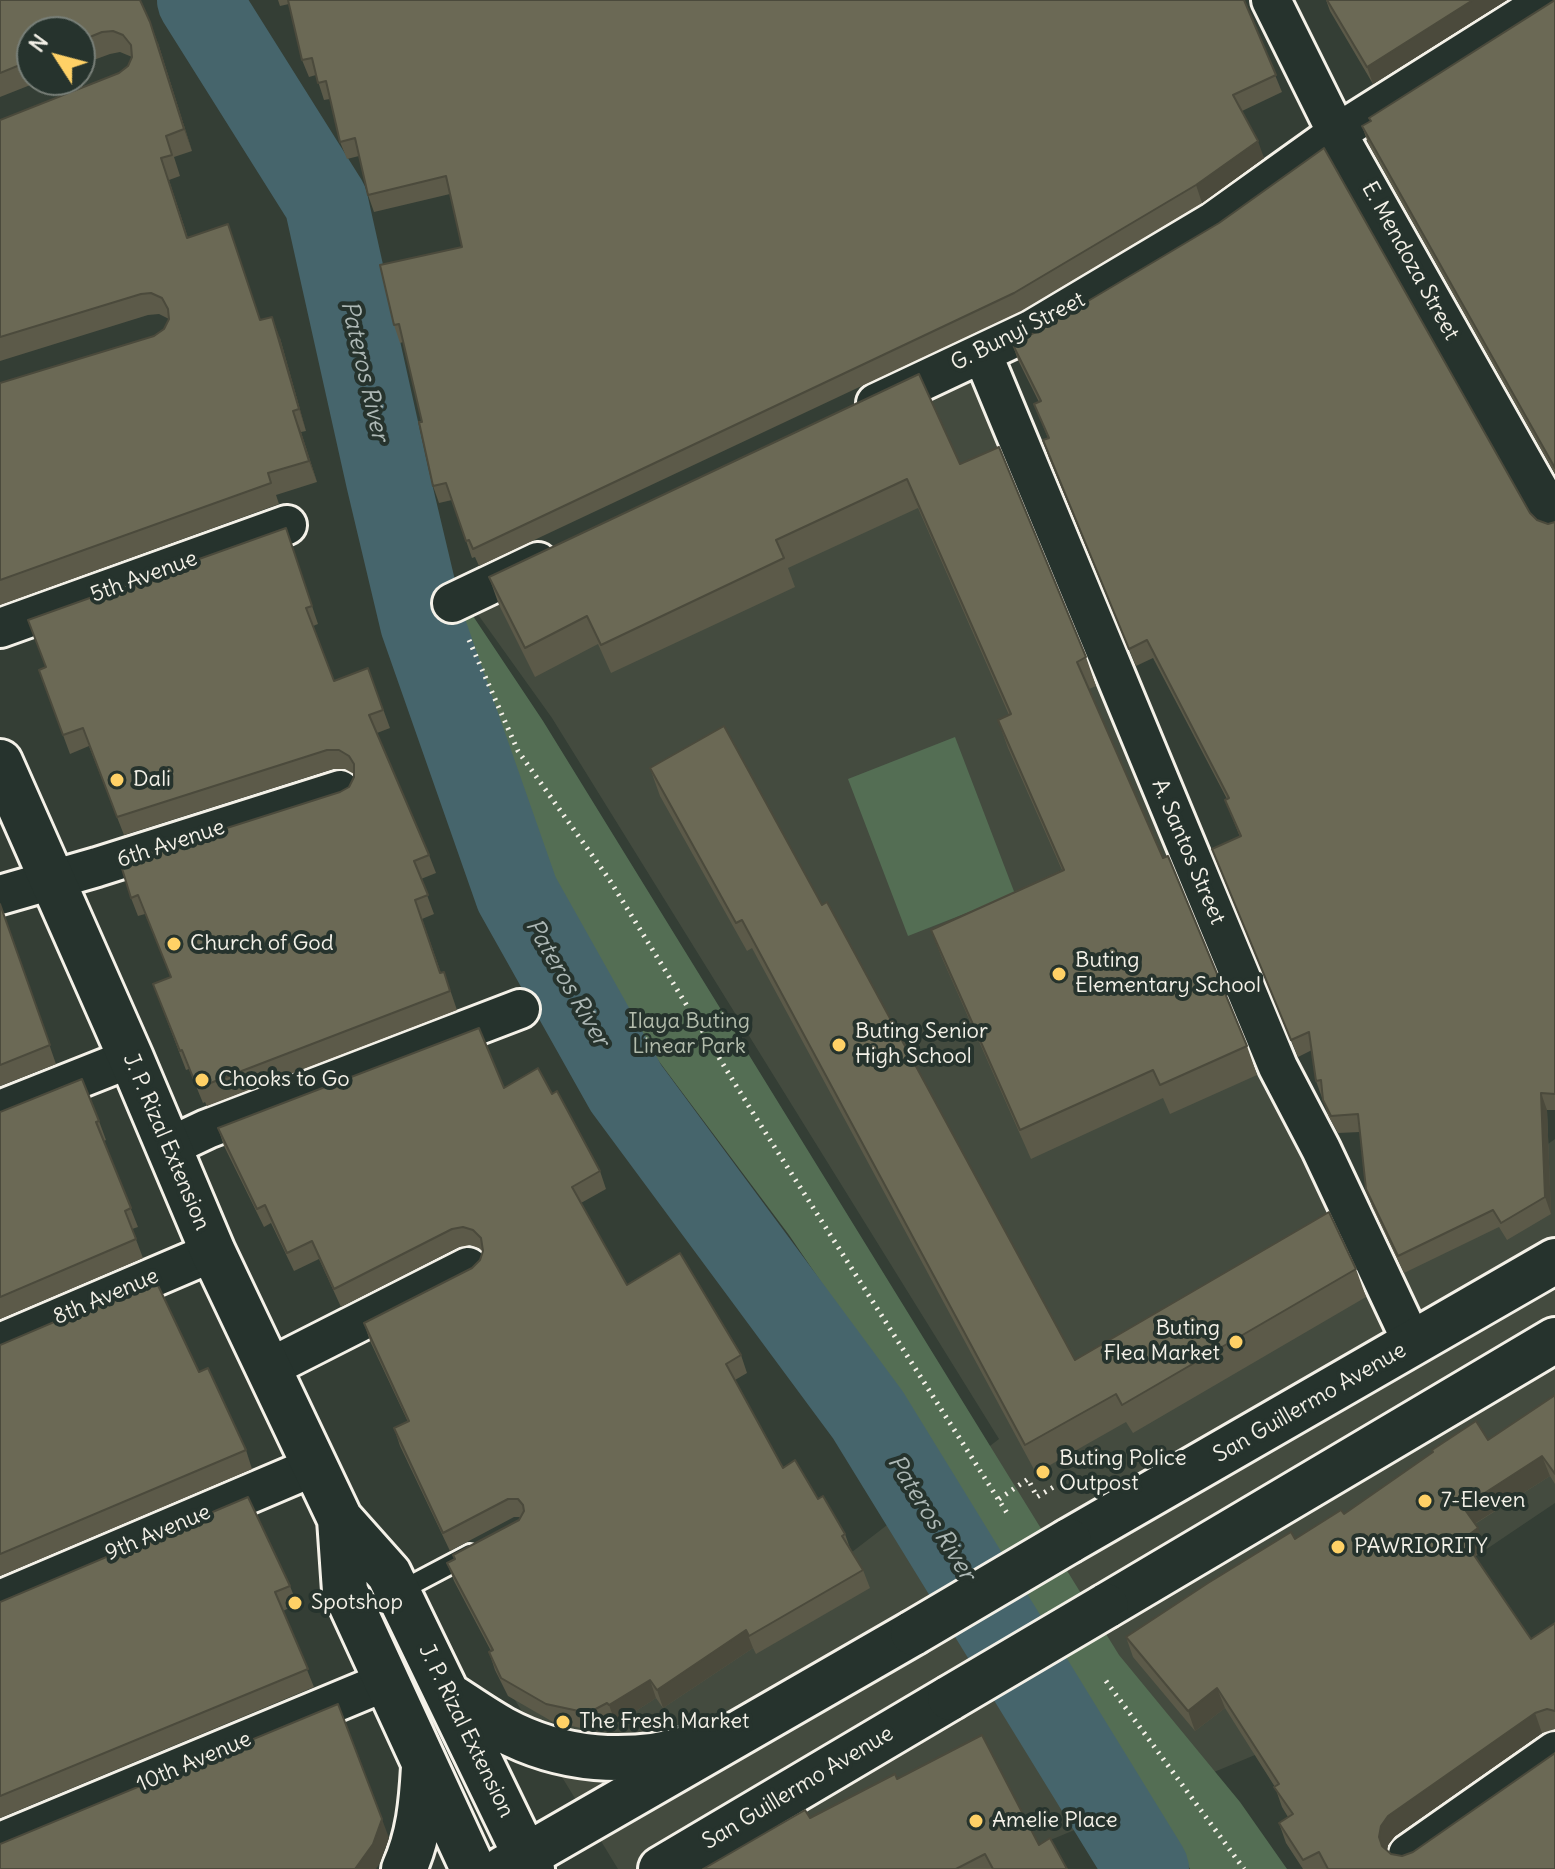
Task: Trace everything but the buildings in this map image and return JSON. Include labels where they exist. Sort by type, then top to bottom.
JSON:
[{"type":"main road","name":"J. P. Rizal Extension","points":[[0,762],[213,1252],[340,1519],[389,1574],[450,1696],[520,1865]]},
{"type":"main road","name":"San Guillermo Avenue","points":[[520,1865],[1069,1541],[1555,1261]]},
{"type":"main road","name":"San Guillermo Avenue","points":[[679,1862],[1555,1340]]},
{"type":"main road","name":"J. P. Rizal Extension","points":[[340,1519],[345,1591],[473,1869]]},
{"type":"main road","points":[[450,1696],[502,1730],[557,1751],[596,1758],[635,1758],[676,1752],[738,1735]]},
{"type":"main road","points":[[404,1869],[421,1816],[424,1765]]},
{"type":"street","name":"E. Mendoza Street","points":[[1271,0],[1337,133],[1555,519]]},
{"type":"street","name":"G. Bunyi Street","points":[[839,420],[1031,330],[1214,221],[1337,133],[1548,0]]},
{"type":"street","name":"A. Santos Street","points":[[982,353],[1278,1067],[1321,1149],[1413,1344]]},
{"type":"street","name":"5th Avenue","points":[[0,628],[287,525]]},
{"type":"street","points":[[452,603],[567,549]]},
{"type":"street","name":"6th Avenue","points":[[0,895],[340,790]]},
{"type":"street","points":[[169,1147],[207,1129],[520,1009]]},
{"type":"street","points":[[0,1110],[131,1058]]},
{"type":"street","name":"8th Avenue","points":[[0,1343],[213,1252]]},
{"type":"street","points":[[269,1368],[468,1267]]},
{"type":"street","name":"9th Avenue","points":[[0,1600],[315,1466]]},
{"type":"street","name":"10th Avenue","points":[[0,1842],[387,1681]]},
{"type":"street","points":[[1408,1854],[1555,1751]]},
{"type":"lane","points":[[398,1592],[491,1542]]},
{"type":"path","points":[[452,603],[518,751],[609,879],[1007,1513]]},
{"type":"path","points":[[999,1499],[1028,1479],[1037,1497],[1060,1483],[1071,1497]]},
{"type":"path","points":[[1106,1681],[1244,1869]]},
{"type":"shaded area","points":[[971,370],[1342,1229],[1477,1149],[1548,1144],[1555,1139],[1555,1503],[1405,1604],[1294,1696],[1255,1755],[1036,1846],[996,1869],[618,1869],[515,1700],[852,1552],[999,1439],[552,718],[469,602]]},
{"type":"green space","name":"Ilaya Buting Linear Park","points":[[467,607],[543,721],[1119,1655],[1240,1802],[1287,1869],[1190,1869],[912,1415],[789,1235],[655,1056],[557,884],[507,765],[449,617]]},
{"type":"green space","points":[[955,737],[1015,894],[908,936],[848,779]]},
{"type":"waterway","name":"Pateros River","points":[[199,0],[326,202],[422,623],[517,894],[626,1088],[868,1415],[1147,1869]]},
{"type":"place","name":"Dali","points":[[117,780]]},
{"type":"place","name":"Church of God","points":[[174,944]]},
{"type":"place","name":"Buting Elementary School","points":[[1059,974]]},
{"type":"place","name":"Buting Senior High School","points":[[839,1045]]},
{"type":"place","name":"Chooks to Go","points":[[202,1080]]},
{"type":"place","name":"Buting Flea Market","points":[[1236,1342]]},
{"type":"place","name":"Buting Police Outpost","points":[[1043,1472]]},
{"type":"place","name":"7-Eleven","points":[[1425,1501]]},
{"type":"place","name":"PAWRIORITY","points":[[1338,1547]]},
{"type":"place","name":"Spotshop","points":[[295,1603]]},
{"type":"place","name":"The Fresh Market","points":[[563,1722]]},
{"type":"place","name":"Amelie Place","points":[[976,1821]]}]
